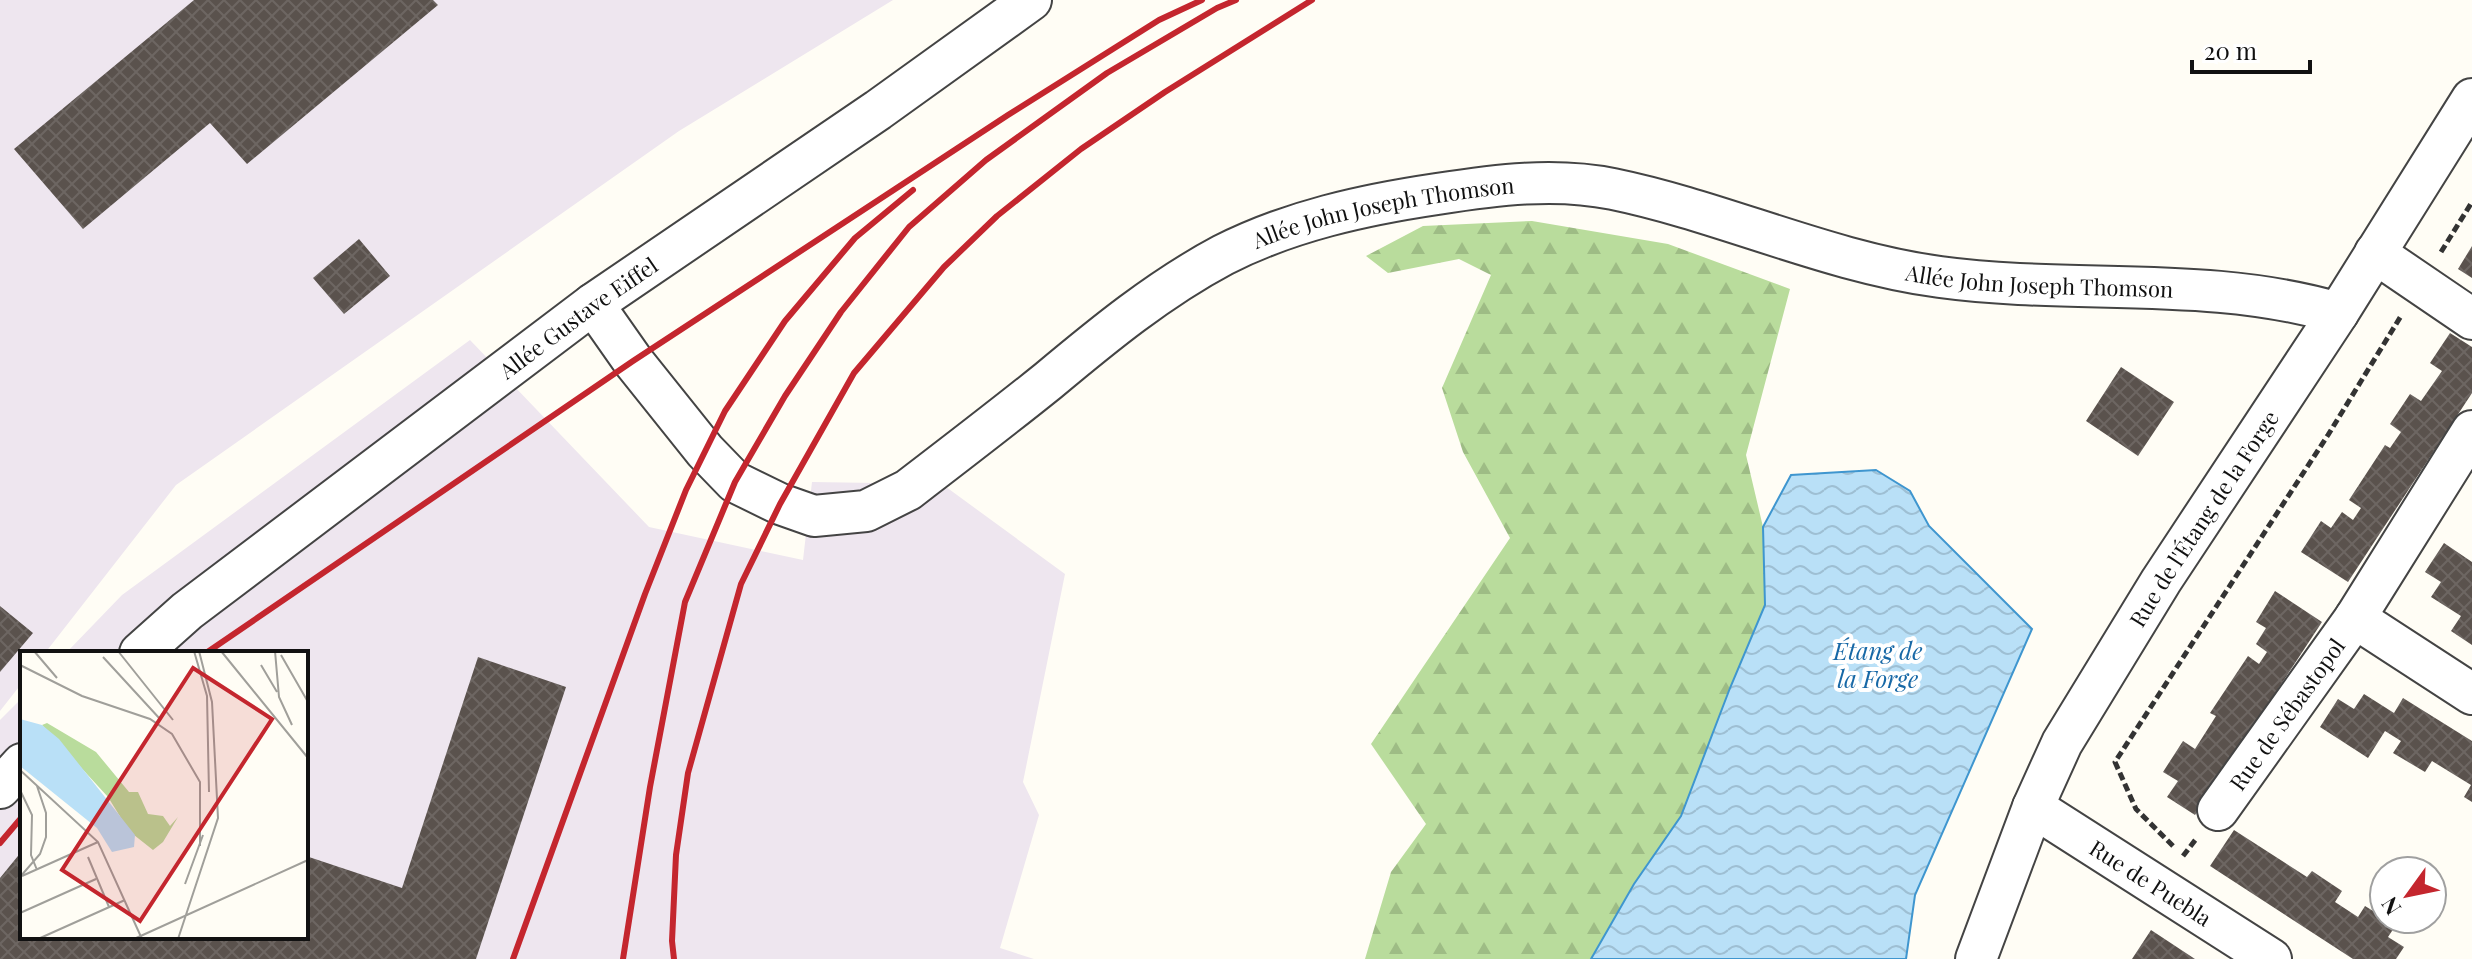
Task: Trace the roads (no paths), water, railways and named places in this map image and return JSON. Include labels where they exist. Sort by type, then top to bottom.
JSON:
[{"type":"street","name":"Allée Gustave Eiffel","points":[[142,651],[187,611],[593,304],[878,110],[1031,0]]},
{"type":"street","name":"Rue de l'Étang de la Forge","points":[[1976,959],[2033,807],[2062,743],[2161,581],[2338,313],[2472,99]]},
{"type":"street","name":"Allée John Joseph Thomson","points":[[593,304],[633,361],[705,451],[735,482],[780,504],[814,516],[866,511],[908,490],[1169,287],[1225,254],[1328,214],[1476,188],[1528,183],[1608,188],[1692,207],[1880,267],[1940,277],[2027,285],[2227,292],[2299,301],[2338,313]]},
{"type":"street","points":[[2375,253],[2472,319]]},
{"type":"street","name":"Rue de Sébastopol","points":[[2218,810],[2355,618],[2472,431]]},
{"type":"street","name":"Rue de Sébastopol","points":[[2355,618],[2472,694]]},
{"type":"street","points":[[0,788],[20,766]]},
{"type":"street","name":"Rue de Puebla","points":[[2033,807],[2271,959]]},
{"type":"water","name":"Étang de la Forge","points":[[1876,470],[1910,491],[1929,526],[2032,629],[1915,895],[1906,959],[1591,959],[1634,884],[1681,816],[1765,605],[1763,527],[1791,475]]},
{"type":"railway","points":[[209,651],[633,361],[1008,115],[1159,20],[1202,0]]},
{"type":"railway","points":[[623,959],[650,787],[685,602],[735,482],[785,396],[841,312],[909,227],[986,160],[1107,73],[1236,0]]},
{"type":"railway","points":[[674,959],[676,855],[688,773],[741,584],[780,504],[854,373],[944,267],[997,216],[1081,149],[1312,0]]},
{"type":"railway","points":[[513,959],[645,594],[686,490],[725,411],[785,321],[855,238],[913,190]]},
{"type":"railway","points":[[0,843],[20,819]]}]
